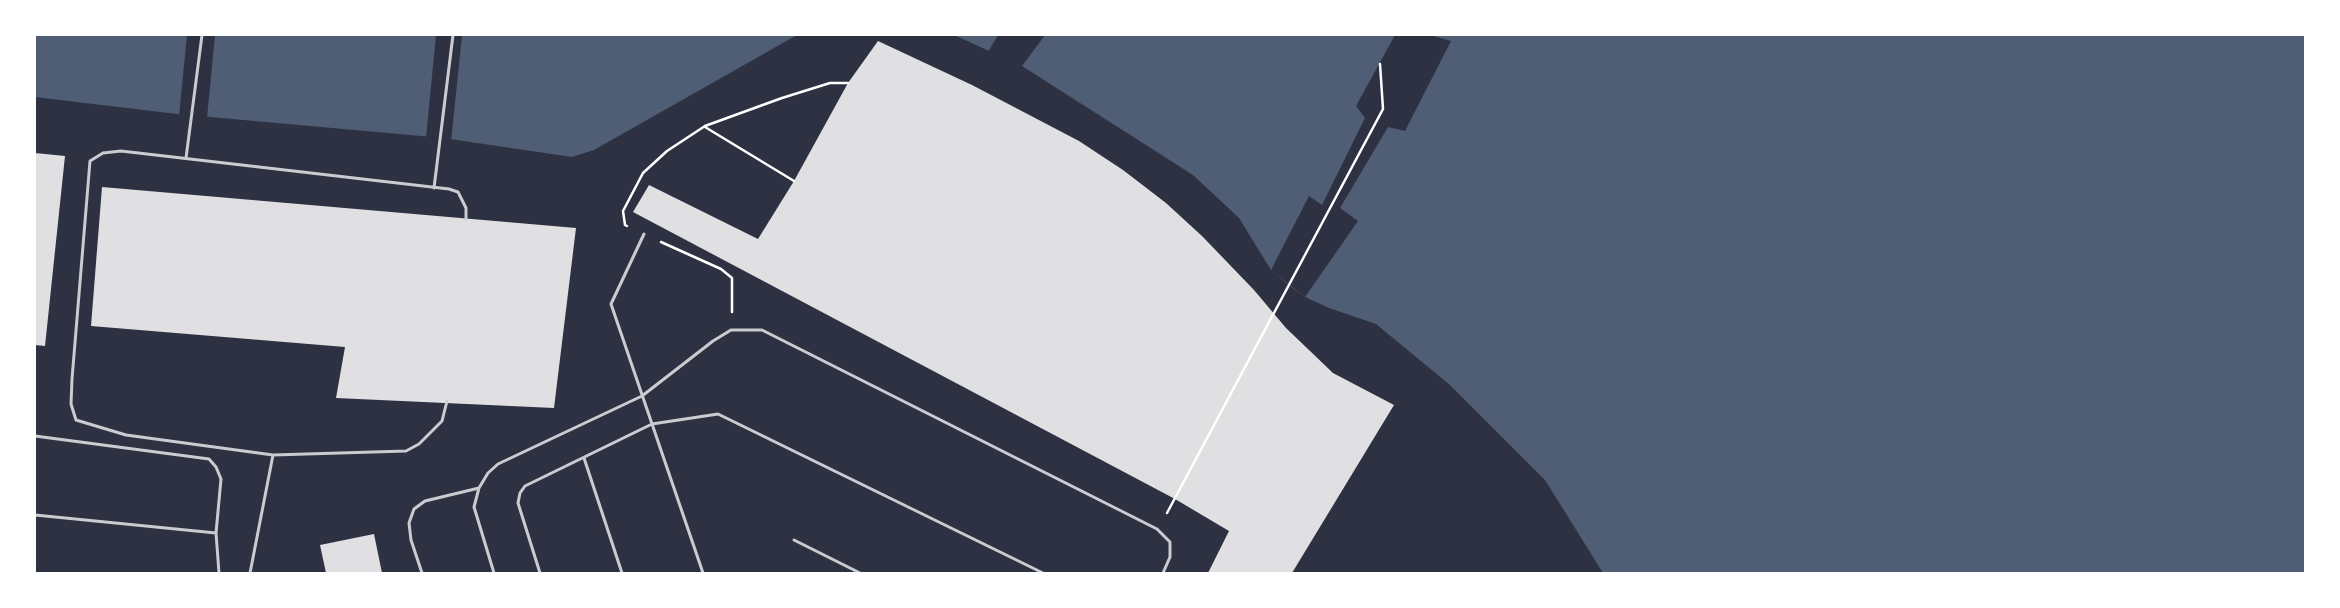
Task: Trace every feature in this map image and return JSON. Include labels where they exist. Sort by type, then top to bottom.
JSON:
[{"type":"lane","points":[[186,158],[202,35]]},
{"type":"lane","points":[[434,188],[453,35]]},
{"type":"lane","points":[[447,402],[442,421],[420,444],[406,450],[273,454],[126,435],[76,420],[71,404],[90,161],[103,153],[121,151],[434,188],[449,188],[458,192],[466,208],[466,219]]},
{"type":"lane","points":[[644,234],[611,304],[703,573]]},
{"type":"lane","points":[[494,573],[474,507],[479,488],[488,474],[498,464],[642,396],[713,341],[731,330],[762,330],[1157,529],[1170,542],[1170,557],[1163,573]]},
{"type":"lane","points":[[540,573],[518,504],[520,493],[525,486],[652,424],[718,414],[1042,573]]},
{"type":"lane","points":[[35,436],[209,459],[216,467],[222,479],[216,533],[219,573]]},
{"type":"lane","points":[[250,573],[273,454]]},
{"type":"lane","points":[[584,458],[622,573]]},
{"type":"lane","points":[[422,573],[411,540],[409,523],[414,509],[424,501],[479,488]]},
{"type":"lane","points":[[35,515],[216,533]]},
{"type":"lane","points":[[794,540],[860,573]]},
{"type":"path","points":[[1157,529],[1238,383],[1383,108],[1380,64]]},
{"type":"path","points":[[731,330],[734,291],[732,278],[722,269],[625,225],[623,211],[631,193],[648,168],[667,151],[705,126],[782,98],[830,83],[848,83]]},
{"type":"path","points":[[705,126],[794,181]]},
{"type":"water","points":[[35,35],[797,35],[594,150],[572,157],[443,138],[177,114],[35,97]]},
{"type":"water","points":[[954,35],[2305,35],[2305,573],[1603,573],[1545,480],[1450,385],[1376,324],[1329,308],[1305,297],[1290,286],[1271,270],[1239,218],[1193,175],[1022,66]]},
{"type":"pier","points":[[187,35],[215,35],[207,118],[179,116]]},
{"type":"pier","points":[[436,35],[462,35],[451,142],[426,138]]},
{"type":"pier","points":[[998,35],[1045,35],[1022,66],[988,52]]},
{"type":"pier","points":[[1395,35],[1430,35],[1451,41],[1405,131],[1388,127],[1340,208],[1358,221],[1305,297],[1271,270],[1309,196],[1322,205],[1365,118],[1356,106]]},
{"type":"building","points":[[878,41],[972,85],[1079,141],[1123,170],[1166,203],[1202,236],[1254,290],[1286,328],[1333,373],[1394,405],[1292,573],[1208,573],[1229,531],[1175,499],[633,212],[649,185],[758,239],[794,181],[848,83]]},
{"type":"building","points":[[35,153],[65,156],[45,346],[35,345]]},
{"type":"building","points":[[102,187],[576,228],[554,408],[336,398],[345,347],[91,326]]},
{"type":"building","points":[[374,534],[382,573],[326,573],[320,545]]}]
